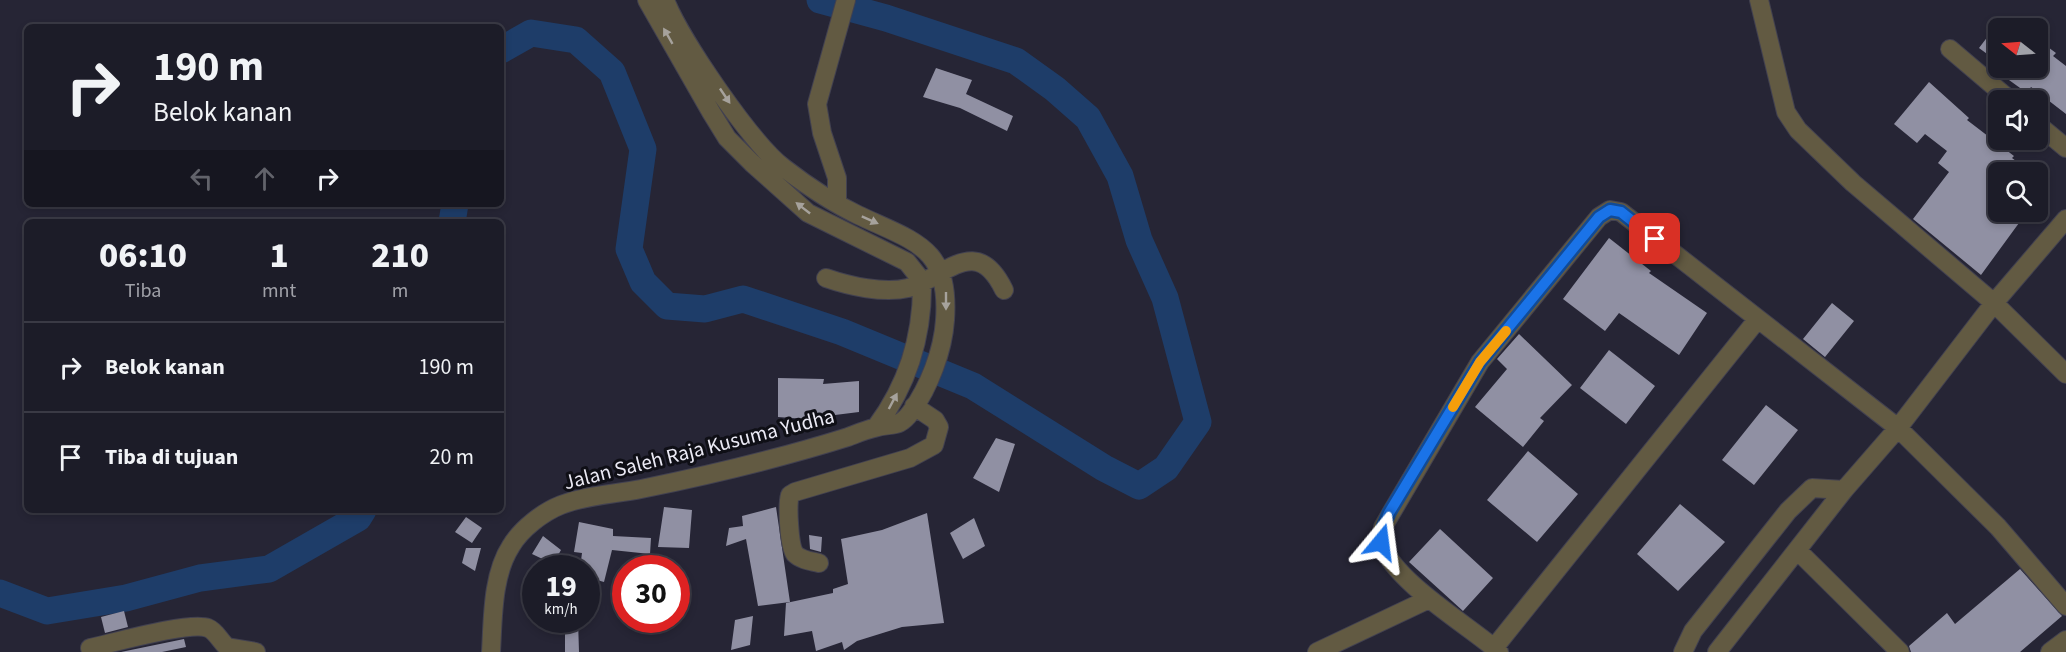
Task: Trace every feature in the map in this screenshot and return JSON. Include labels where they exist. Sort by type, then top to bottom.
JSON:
[{"type":"street","points":[[647,0],[727,138],[752,164],[808,213],[907,262],[922,281],[921,328],[906,373],[889,409],[876,426]]},
{"type":"street","name":"Jalan Saleh Raja Kusuma Yudha","points":[[491,652],[499,576],[510,546],[531,523],[561,505],[642,489],[821,445],[876,426],[895,426],[914,406],[926,388],[944,332],[947,297],[941,271],[923,247],[837,202],[783,168],[760,145],[692,48],[665,0]]},
{"type":"street","points":[[837,202],[837,178],[822,133],[817,104],[846,0]]},
{"type":"street","points":[[1759,0],[1767,27],[1774,70],[1786,112],[1798,130],[1853,183],[1994,303],[2066,374]]},
{"type":"street","points":[[1950,49],[1998,90]]},
{"type":"street","points":[[2048,132],[2066,148]]},
{"type":"street","points":[[1757,320],[1497,650],[1429,599],[1387,556],[1381,542],[1383,527],[1480,362],[1599,217],[1610,210],[1621,212],[1898,428],[1998,527],[2066,606]]},
{"type":"street","points":[[1718,652],[1844,490],[1898,428],[1994,303],[2066,219]]},
{"type":"street","points":[[826,278],[854,288],[906,288],[956,262],[980,263],[996,275],[1004,290]]},
{"type":"street","points":[[819,562],[803,559],[795,554],[791,545],[790,495],[910,458],[934,445],[939,427],[935,420],[914,406]]},
{"type":"street","points":[[1683,652],[1693,631],[1788,511],[1812,488],[1844,490]]},
{"type":"street","points":[[1797,550],[1900,652]]},
{"type":"street","points":[[1317,652],[1429,599]]},
{"type":"street","points":[[90,648],[186,627],[206,627],[214,631],[226,647],[256,652]]},
{"type":"street","points":[[2050,652],[2066,640]]},
{"type":"building","points":[[1988,36],[1988,55],[1979,48]]},
{"type":"building","points":[[2048,47],[2056,53],[2053,56],[2066,66],[2066,114],[2048,100],[2048,90],[2035,90],[2031,87],[2029,90],[2023,90],[2009,80],[2011,78],[2048,78]]},
{"type":"building","points":[[936,68],[972,80],[966,94],[1013,116],[1007,131],[960,108],[923,97]]},
{"type":"building","points":[[1929,82],[1969,118],[1967,120],[1988,136],[1988,150],[2006,150],[2014,156],[2012,158],[2017,162],[1988,162],[1988,222],[2020,222],[1981,275],[1913,219],[1949,172],[1938,163],[1947,151],[1925,134],[1917,143],[1894,124]]},
{"type":"building","points":[[1609,238],[1651,271],[1649,273],[1707,313],[1679,355],[1619,313],[1605,331],[1563,299]]},
{"type":"building","points":[[1832,303],[1854,321],[1825,357],[1803,339]]},
{"type":"building","points":[[1519,334],[1572,385],[1540,418],[1544,421],[1523,447],[1475,407],[1507,369],[1497,359]]},
{"type":"building","points":[[1609,350],[1655,386],[1626,424],[1580,388]]},
{"type":"building","points":[[778,378],[824,379],[823,384],[859,381],[859,412],[819,417],[819,420],[778,417]]},
{"type":"building","points":[[1766,405],[1798,430],[1754,485],[1722,460]]},
{"type":"building","points":[[996,438],[1015,444],[999,492],[973,478]]},
{"type":"building","points":[[1528,451],[1578,494],[1537,542],[1487,500]]},
{"type":"building","points":[[1680,504],[1725,542],[1678,591],[1637,554]]},
{"type":"building","points":[[664,507],[692,510],[689,548],[658,547]]},
{"type":"building","points":[[776,507],[790,602],[758,606],[746,539],[726,546],[729,528],[743,526],[742,516]]},
{"type":"building","points":[[927,513],[944,623],[902,627],[857,641],[844,650],[842,642],[816,651],[812,631],[784,636],[786,603],[833,593],[833,589],[848,584],[841,539],[882,530]]},
{"type":"building","points":[[466,517],[482,528],[472,543],[455,532]]},
{"type":"building","points":[[974,518],[985,546],[963,559],[950,533]]},
{"type":"building","points":[[579,522],[613,529],[613,536],[651,538],[650,554],[612,550],[604,582],[600,581],[600,555],[582,555],[582,553],[574,552]]},
{"type":"building","points":[[1440,529],[1493,578],[1463,611],[1409,562]]},
{"type":"building","points":[[809,535],[822,537],[821,552],[810,549]]},
{"type":"building","points":[[543,536],[561,550],[558,555],[532,554]]},
{"type":"building","points":[[466,548],[481,548],[475,571],[462,563]]},
{"type":"building","points":[[2020,569],[2062,616],[2020,652],[1911,652],[1909,646],[1947,613],[1955,624]]},
{"type":"building","points":[[124,611],[128,627],[105,633],[101,617]]},
{"type":"building","points":[[753,616],[750,645],[731,650],[735,620]]},
{"type":"building","points":[[565,633],[578,633],[579,652],[565,652]]},
{"type":"building","points":[[184,639],[186,647],[162,652],[121,652]]},
{"type":"waterway","points":[[504,48],[531,33],[576,40],[612,72],[643,149],[629,249],[643,282],[667,306],[705,309],[743,299],[842,332],[973,386],[1104,468],[1139,486],[1166,468],[1198,422],[1165,298],[1139,240],[1120,176],[1088,118],[1055,89],[1016,61],[886,18],[820,0]]},
{"type":"waterway","points":[[452,219],[454,207]]},
{"type":"waterway","points":[[0,593],[47,611],[126,598],[200,578],[269,569],[358,518],[361,513]]},
{"type":"slow traffic","points":[[1453,407],[1480,362],[1506,331]]},
{"type":"route","points":[[1381,542],[1383,527],[1389,513],[1480,362],[1599,217],[1610,210],[1621,212],[1655,239]]}]
